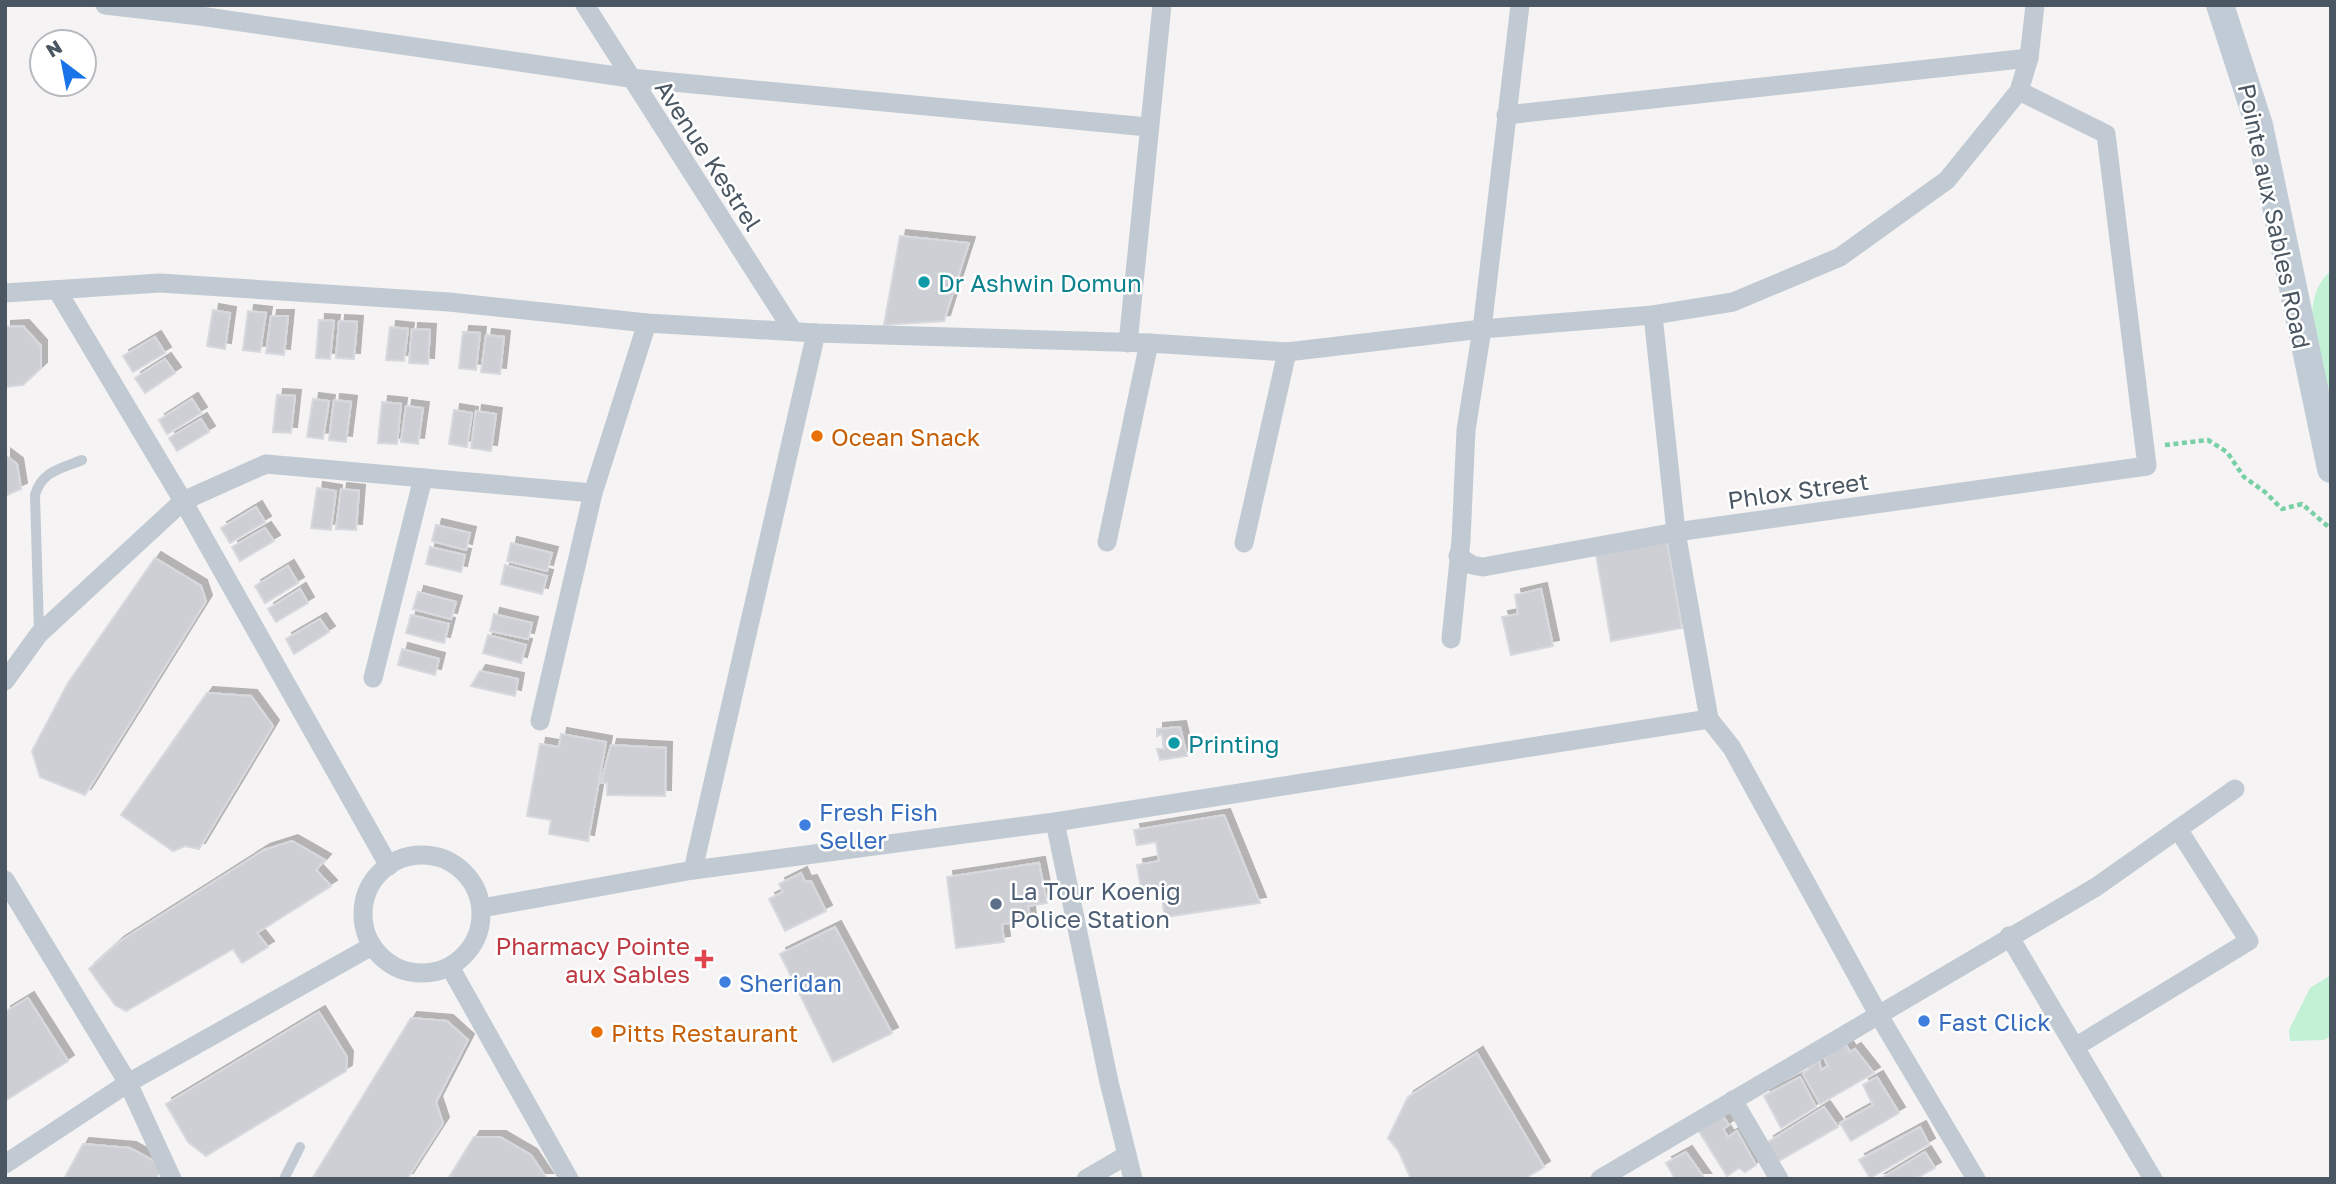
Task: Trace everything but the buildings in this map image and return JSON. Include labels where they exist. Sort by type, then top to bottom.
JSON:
[{"type":"main road","name":"Pointe aux Sables Road","points":[[2220,5],[2259,125],[2331,470]]},
{"type":"street","points":[[104,5],[200,16],[631,78],[1148,127]]},
{"type":"street","name":"Avenue Kestrel","points":[[585,5],[793,331]]},
{"type":"street","points":[[1128,343],[1162,5]]},
{"type":"street","points":[[1451,639],[1466,430],[1482,329],[1520,5]]},
{"type":"street","points":[[5,293],[160,283],[449,302],[647,323],[816,333],[1149,343],[1287,352],[1482,329],[1653,315],[1733,302],[1840,257],[1947,180],[2019,91],[2029,58],[2035,5]]},
{"type":"street","points":[[1506,115],[2029,58]]},
{"type":"street","points":[[2019,91],[2106,134],[2146,457]]},
{"type":"street","points":[[57,290],[183,500],[389,866]]},
{"type":"street","points":[[1653,315],[1676,532],[1709,719],[1732,748],[1878,1014],[1976,1179]]},
{"type":"street","points":[[540,721],[593,493],[647,323]]},
{"type":"street","points":[[693,870],[816,333]]},
{"type":"street","points":[[1107,542],[1149,343]]},
{"type":"street","points":[[1244,543],[1287,352]]},
{"type":"street","name":"Phlox Street","points":[[1458,556],[1472,565],[1483,567],[1676,532],[2146,457]]},
{"type":"street","points":[[5,681],[39,634],[183,500],[266,464],[593,493]]},
{"type":"street","points":[[373,678],[423,478]]},
{"type":"street","points":[[482,908],[693,870],[1055,822],[1709,719]]},
{"type":"street","points":[[1601,1179],[2008,936],[2096,887],[2235,789]]},
{"type":"street","points":[[1055,822],[1133,1179]]},
{"type":"street","points":[[2075,1047],[2249,942],[2178,829]]},
{"type":"street","points":[[418,856],[447,860],[464,872],[476,888],[482,908],[481,926],[475,943],[464,957],[450,967],[433,973],[415,974],[398,969],[383,959],[372,946],[365,929],[363,911],[371,886],[389,866],[418,856]]},
{"type":"street","points":[[5,880],[128,1083],[172,1179]]},
{"type":"street","points":[[2008,936],[2153,1179]]},
{"type":"street","points":[[5,1164],[128,1083],[372,946]]},
{"type":"street","points":[[450,967],[569,1179]]},
{"type":"street","points":[[1733,1100],[1779,1179]]},
{"type":"street","points":[[1086,1179],[1127,1155]]},
{"type":"lane","points":[[39,634],[35,495],[46,474],[82,460]]},
{"type":"lane","points":[[284,1179],[300,1147]]},
{"type":"path","points":[[2146,457],[2208,440],[2227,452],[2244,477],[2282,509],[2302,504],[2331,529]]},
{"type":"green space","points":[[2331,271],[2331,395],[2315,348],[2312,313],[2321,283]]},
{"type":"green space","points":[[2331,975],[2331,1036],[2324,1040],[2290,1041],[2289,1030],[2310,988]]},
{"type":"place","name":"Dr Ashwin Domun","points":[[924,282]]},
{"type":"place","name":"Ocean Snack","points":[[817,436]]},
{"type":"place","name":"Printing","points":[[1174,743]]},
{"type":"place","name":"Fresh Fish Seller","points":[[805,825]]},
{"type":"place","name":"La Tour Koenig Police Station","points":[[996,904]]},
{"type":"place","name":"Pharmacy Pointe aux Sables","points":[[704,959]]},
{"type":"place","name":"Sheridan","points":[[725,982]]},
{"type":"place","name":"Fast Click","points":[[1924,1021]]},
{"type":"place","name":"Pitts Restaurant","points":[[597,1032]]}]
